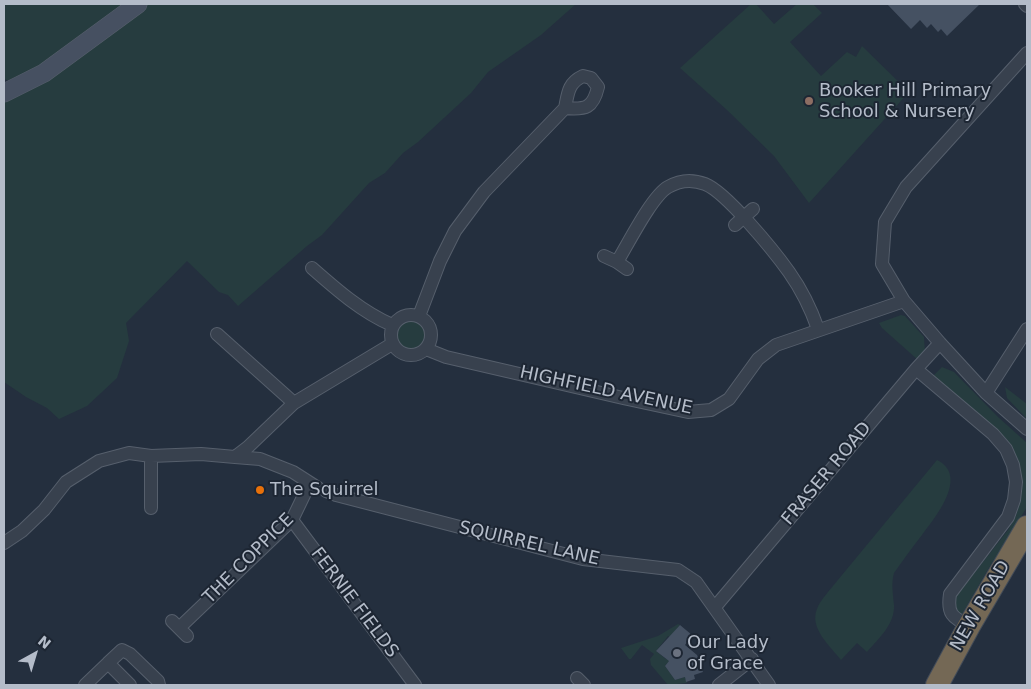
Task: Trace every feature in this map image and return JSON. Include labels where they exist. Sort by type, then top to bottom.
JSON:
[{"type":"highway","name":"NEW ROAD","points":[[937,685],[1027,527]]},
{"type":"street","points":[[4,93],[44,73],[138,4]]},
{"type":"street","points":[[1027,53],[906,187],[885,222],[882,264],[904,301],[940,343],[986,393],[1027,430]]},
{"type":"street","points":[[419,316],[440,261],[455,231],[484,192],[565,108]]},
{"type":"street","points":[[604,256],[622,266],[656,198],[666,188],[679,182],[692,180],[706,184],[721,194],[744,217],[789,272],[811,310],[818,329]]},
{"type":"street","points":[[312,268],[341,294],[378,319],[392,326]]},
{"type":"street","name":"HIGHFIELD AVENUE","points":[[426,349],[446,357],[688,412],[712,410],[729,399],[758,359],[776,345],[904,301]]},
{"type":"street","points":[[404,316],[419,316],[430,327],[430,343],[418,355],[408,356],[398,352],[390,338],[392,326],[404,316]]},
{"type":"street","points":[[986,393],[1027,329]]},
{"type":"street","points":[[217,334],[294,403]]},
{"type":"street","name":"FRASER ROAD","points":[[715,607],[940,343]]},
{"type":"street","points":[[235,457],[294,403],[392,344]]},
{"type":"street","points":[[916,369],[993,434],[1006,449],[1013,465],[1016,482],[1014,500],[1008,517],[950,594],[948,606],[952,616],[969,626]]},
{"type":"street","name":"SQUIRREL LANE","points":[[4,543],[22,531],[44,510],[66,482],[98,462],[130,453],[151,456],[201,454],[260,458],[293,472],[317,487],[336,495],[583,559],[678,570],[696,582],[769,685]]},
{"type":"street","points":[[151,456],[151,508]]},
{"type":"street","name":"THE COPPICE","points":[[180,628],[292,520],[306,490],[317,487]]},
{"type":"street","name":"FERNIE FIELDS","points":[[292,520],[415,685]]},
{"type":"street","points":[[85,685],[122,650],[137,660],[158,681],[159,685]]},
{"type":"street","points":[[719,685],[752,659]]},
{"type":"street","points":[[108,663],[130,685]]},
{"type":"green space","points":[[4,4],[129,4],[101,28],[13,82],[4,79]]},
{"type":"green space","points":[[143,4],[576,4],[541,35],[488,72],[471,93],[418,142],[403,153],[385,173],[369,183],[322,235],[238,306],[228,295],[219,292],[187,261],[126,323],[129,341],[117,378],[87,406],[59,419],[47,408],[4,382],[4,100]]},
{"type":"green space","name":"Booker Hill Primary School & Nursery","points":[[751,4],[756,4],[774,24],[797,4],[813,4],[822,13],[790,42],[821,76],[847,52],[856,57],[862,46],[909,92],[809,203],[774,156],[680,68]]},
{"type":"green space","points":[[901,315],[905,316],[924,337],[925,353],[918,360],[882,328],[879,323]]},
{"type":"green space","points":[[412,320],[418,321],[423,325],[427,330],[427,342],[423,347],[418,351],[412,352],[406,351],[401,347],[397,342],[396,336],[397,330],[401,325],[406,321]]},
{"type":"green space","points":[[942,367],[954,372],[998,417],[1027,443],[1027,507],[961,616],[953,612],[954,599],[1008,530],[1016,516],[1020,501],[1020,468],[1012,452],[932,377]]},
{"type":"green space","points":[[1005,387],[1027,404],[1027,419],[1007,398]]},
{"type":"green space","points":[[937,460],[946,467],[950,476],[950,487],[934,519],[894,573],[892,585],[894,612],[889,625],[867,652],[857,643],[841,660],[826,643],[818,630],[815,616],[818,607],[828,592]]},
{"type":"green space","points":[[678,624],[680,625],[656,651],[670,660],[665,666],[675,680],[685,677],[687,683],[668,685],[651,665],[650,659],[654,654],[642,645],[631,659],[621,648],[658,636]]},
{"type":"building","points":[[887,4],[980,4],[947,36],[941,29],[938,32],[931,24],[927,28],[920,20],[911,29]]},
{"type":"building","name":"Our Lady of Grace","points":[[680,625],[692,635],[685,645],[697,655],[703,672],[694,675],[695,679],[686,682],[685,677],[675,680],[665,666],[669,661],[656,651]]},
{"type":"place","name":"Booker Hill Primary School & Nursery","points":[[809,101]]},
{"type":"place","name":"The Squirrel","points":[[260,490]]},
{"type":"place","name":"Our Lady of Grace","points":[[677,653]]}]
